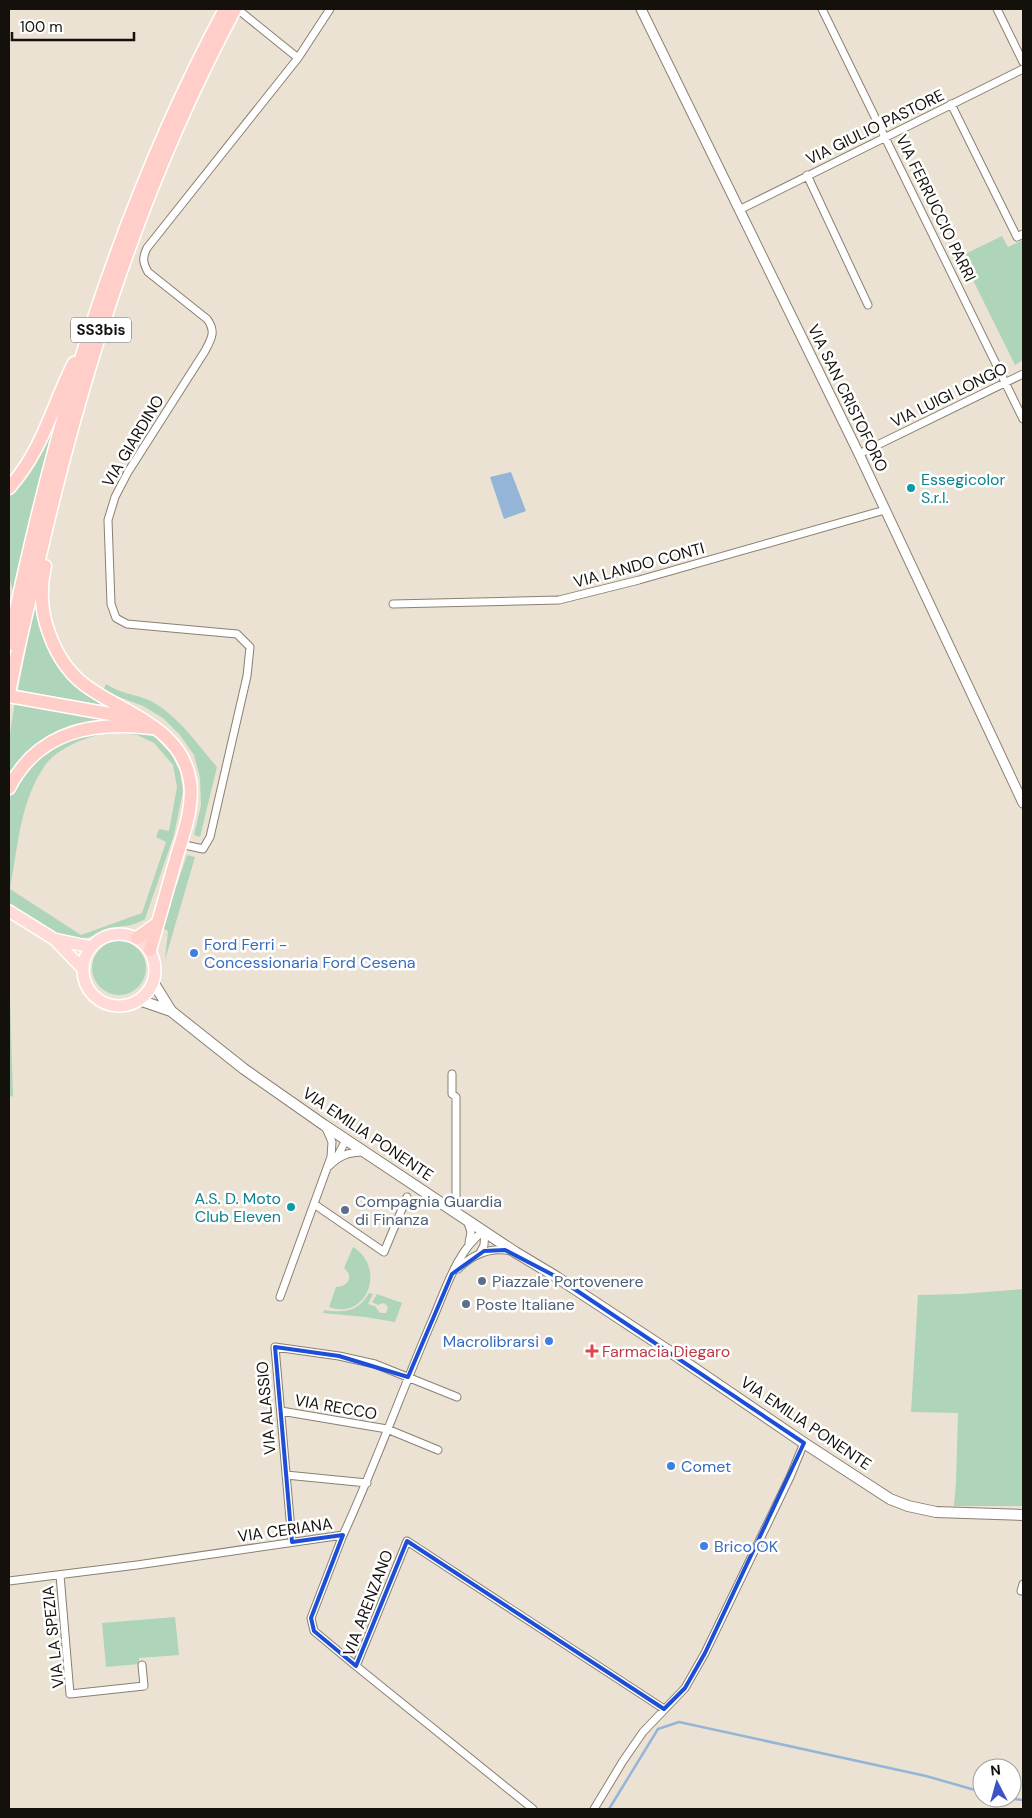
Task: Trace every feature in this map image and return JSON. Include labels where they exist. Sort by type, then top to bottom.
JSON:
[{"type":"highway","name":"SS3bis","points":[[9,644],[48,474],[92,327],[128,224],[160,143],[206,44],[225,9]]},
{"type":"highway","name":"SS3bis","points":[[9,694],[72,423],[101,330],[146,201],[173,137],[214,48],[238,10]]},
{"type":"highway","points":[[9,488],[36,450],[51,419],[67,376],[92,327]]},
{"type":"highway","points":[[54,495],[52,534],[43,573],[42,598],[44,622],[54,647],[69,670],[91,689],[156,728],[173,742],[185,762],[190,783],[190,808],[150,950]]},
{"type":"highway","points":[[9,605],[9,613]]},
{"type":"highway","points":[[9,694],[132,719],[156,728]]},
{"type":"highway","points":[[9,788],[14,777],[32,756],[51,741],[71,732],[92,727],[156,728]]},
{"type":"highway","points":[[137,938],[158,923]]},
{"type":"main road","points":[[9,912],[54,939],[83,969]]},
{"type":"main road","points":[[112,934],[125,934],[137,938],[150,950],[155,966],[153,982],[148,992],[139,1000],[125,1005],[109,1004],[102,1001],[95,996],[85,979],[83,969],[85,957],[91,947],[101,939],[112,934]]},
{"type":"main road","points":[[54,939],[91,947]]},
{"type":"main road","name":"VIA EMILIA PONENTE","points":[[153,982],[171,1011]]},
{"type":"main road","name":"VIA EMILIA PONENTE","points":[[139,1000],[171,1011],[244,1068],[324,1125],[484,1232],[669,1350],[804,1443],[890,1498],[922,1510],[952,1514],[1023,1515]]},
{"type":"street","name":"VIA GIARDINO","points":[[180,844],[203,849],[210,837],[247,676],[250,648],[237,634],[127,624],[116,618],[111,604],[108,520],[115,497],[128,472],[212,337],[212,326],[207,318],[148,272],[143,263],[143,255],[298,58],[330,9]]},
{"type":"street","name":"VIA SAN CRISTOFORO","points":[[641,9],[886,510],[1023,803]]},
{"type":"street","name":"VIA FERRUCCIO PARRI","points":[[822,9],[1023,419]]},
{"type":"street","points":[[997,9],[1023,62]]},
{"type":"street","points":[[238,10],[298,58]]},
{"type":"street","name":"VIA GIULIO PASTORE","points":[[738,210],[1023,68]]},
{"type":"street","points":[[951,104],[1020,235]]},
{"type":"street","points":[[807,175],[868,305]]},
{"type":"street","name":"VIA LUIGI LONGO","points":[[859,454],[1023,374]]},
{"type":"street","name":"VIA LANDO CONTI","points":[[393,604],[559,600],[639,580],[886,510]]},
{"type":"street","points":[[452,1074],[452,1094],[456,1097],[456,1196],[452,1209]]},
{"type":"street","points":[[324,1125],[332,1142],[333,1158]]},
{"type":"street","points":[[280,1297],[327,1168],[345,1139]]},
{"type":"street","points":[[333,1158],[349,1153],[365,1152]]},
{"type":"street","points":[[314,1204],[384,1252],[407,1197]]},
{"type":"street","points":[[467,1220],[471,1232],[469,1243]]},
{"type":"street","points":[[480,1253],[484,1245],[484,1232]]},
{"type":"street","name":"VIA CERIANA","points":[[9,1581],[343,1536],[367,1483],[408,1376],[452,1274],[469,1243],[484,1232]]},
{"type":"street","name":"VIA CERIANA","points":[[452,1274],[462,1264],[480,1253],[497,1250],[515,1252]]},
{"type":"street","name":"VIA ALASSIO","points":[[292,1542],[275,1347],[339,1356],[375,1364],[408,1376]]},
{"type":"street","points":[[408,1376],[457,1397]]},
{"type":"street","name":"VIA RECCO","points":[[281,1411],[387,1429],[438,1450]]},
{"type":"street","points":[[594,1809],[643,1732],[685,1688],[705,1653],[790,1477],[804,1443]]},
{"type":"street","points":[[286,1475],[367,1483]]},
{"type":"street","points":[[343,1536],[311,1618],[314,1631],[356,1666]]},
{"type":"street","name":"VIA ARENZANO","points":[[533,1809],[356,1666],[407,1541],[664,1709]]},
{"type":"street","name":"VIA LA SPEZIA","points":[[60,1575],[70,1694],[144,1686],[142,1665]]},
{"type":"highlighted area","points":[[505,1250],[555,1276],[804,1443],[705,1653],[685,1688],[664,1709],[407,1541],[356,1666],[314,1631],[311,1618],[343,1535],[292,1542],[275,1347],[339,1356],[408,1377],[452,1274],[484,1251]]},
{"type":"green space","points":[[1002,236],[1008,247],[1023,240],[1023,360],[1015,365],[961,256]]},
{"type":"green space","points":[[54,426],[56,427],[15,597],[9,578],[9,494],[34,462]]},
{"type":"green space","points":[[38,587],[52,649],[118,708],[18,690]]},
{"type":"green space","points":[[106,684],[149,700],[169,713],[217,767],[200,837],[194,835],[201,805],[200,778],[194,755],[180,735],[163,718],[143,706],[103,691]]},
{"type":"green space","points":[[15,701],[127,721],[96,720],[83,722],[57,731],[45,738],[25,755],[9,777],[9,740]]},
{"type":"green space","points":[[115,729],[140,731],[155,737],[172,755],[180,772],[183,791],[174,835],[145,919],[132,925],[109,929],[90,937],[68,937],[47,929],[9,904],[10,797],[18,780],[39,755],[65,739],[97,731]],"holes":[[[111,732],[137,735],[154,743],[173,765],[177,787],[169,831],[159,829],[156,837],[166,842],[142,913],[81,935],[10,889],[25,808],[37,778],[46,764],[59,752],[85,739]]]},
{"type":"green space","points":[[187,855],[195,857],[165,960],[168,931],[162,928]]},
{"type":"green space","points":[[114,941],[124,941],[134,945],[142,953],[146,968],[142,983],[134,991],[124,995],[114,995],[104,991],[96,983],[92,973],[92,963],[96,953],[104,945]]},
{"type":"green space","points":[[9,967],[13,1096],[9,1097]]},
{"type":"green space","points":[[353,1247],[363,1256],[369,1267],[370,1279],[368,1290],[362,1300],[354,1306],[342,1309],[329,1307],[336,1287],[344,1285],[349,1280],[349,1275],[344,1268]]},
{"type":"green space","points":[[1023,1289],[1023,1506],[954,1506],[958,1413],[911,1412],[918,1295]]},
{"type":"green space","points":[[369,1293],[373,1294],[368,1304],[375,1306],[380,1313],[386,1313],[388,1307],[384,1303],[378,1305],[372,1302],[377,1294],[402,1303],[395,1322],[323,1313],[324,1310],[344,1311],[355,1308]]},
{"type":"green space","points":[[175,1617],[179,1655],[139,1658],[139,1664],[106,1667],[102,1623]]},
{"type":"water","points":[[511,472],[526,511],[504,519],[490,477]]},
{"type":"waterway","points":[[609,1809],[658,1729],[679,1722],[926,1776],[972,1789]]},
{"type":"place","name":"Essegicolor S.r.l.","points":[[911,488]]},
{"type":"place","name":"Ford Ferri - Concessionaria Ford Cesena","points":[[194,953]]},
{"type":"place","name":"A.S. D. Moto Club Eleven","points":[[291,1207]]},
{"type":"place","name":"Compagnia Guardia di Finanza","points":[[345,1210]]},
{"type":"place","name":"Piazzale Portovenere","points":[[482,1281]]},
{"type":"place","name":"Poste Italiane","points":[[466,1304]]},
{"type":"place","name":"Macrolibrarsi","points":[[549,1341]]},
{"type":"place","name":"Farmacia Diegaro","points":[[592,1351]]},
{"type":"place","name":"Comet","points":[[671,1466]]},
{"type":"place","name":"Brico OK","points":[[704,1546]]}]
